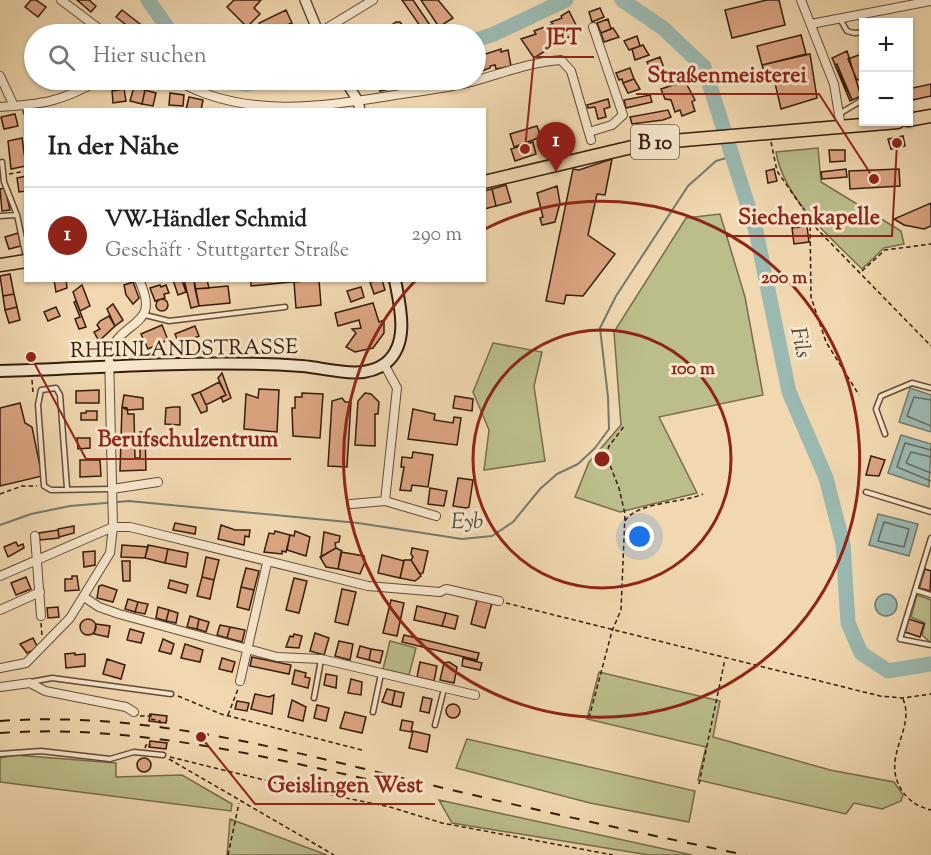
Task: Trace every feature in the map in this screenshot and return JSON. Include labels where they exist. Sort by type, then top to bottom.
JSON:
[{"type":"main road","points":[[913,119],[931,116]]},
{"type":"main road","name":"B 10","points":[[486,182],[631,146],[764,133],[839,121],[859,121]]},
{"type":"main road","points":[[0,265],[24,261]]},
{"type":"main road","points":[[384,364],[397,348],[400,336],[400,308],[395,282]]},
{"type":"main road","name":"RHEINLANDSTRASSE","points":[[0,371],[260,363],[355,372],[372,370],[384,364]]},
{"type":"street","points":[[61,0],[93,24]]},
{"type":"street","points":[[305,0],[314,24]]},
{"type":"street","points":[[334,24],[374,0]]},
{"type":"street","points":[[801,0],[834,84],[839,121]]},
{"type":"street","points":[[811,24],[931,1]]},
{"type":"street","points":[[486,79],[561,60],[571,71],[590,136],[612,125],[623,115],[593,27]]},
{"type":"street","points":[[0,76],[14,106]]},
{"type":"street","points":[[29,108],[81,90]]},
{"type":"street","points":[[193,90],[226,105],[281,108],[359,105],[434,90]]},
{"type":"street","points":[[351,90],[359,105]]},
{"type":"street","points":[[0,107],[14,106],[24,109]]},
{"type":"street","points":[[0,668],[26,663],[43,648],[70,618],[110,553],[113,523],[109,354],[114,342],[144,314],[148,298],[140,282]]},
{"type":"street","points":[[384,364],[397,388],[385,501]]},
{"type":"street","points":[[112,491],[158,482]]},
{"type":"street","points":[[351,504],[385,501],[436,516]]},
{"type":"street","points":[[0,576],[113,523],[267,563],[368,586],[440,592],[446,589],[499,601]]},
{"type":"street","points":[[34,536],[38,560],[40,616]]},
{"type":"street","points":[[240,681],[267,563]]},
{"type":"street","points":[[0,610],[40,592]]},
{"type":"street","points":[[84,597],[99,607],[119,614],[277,657],[321,659],[475,695]]},
{"type":"street","points":[[0,687],[30,683],[45,691],[126,707],[134,712]]},
{"type":"lane","points":[[840,19],[847,31],[859,32]]},
{"type":"lane","points":[[839,121],[859,103]]},
{"type":"lane","points":[[2,162],[3,175],[17,215],[24,247]]},
{"type":"lane","points":[[0,216],[17,215]]},
{"type":"lane","points":[[144,314],[168,321],[285,307]]},
{"type":"lane","points":[[885,434],[876,409],[881,396],[912,383],[931,388]]},
{"type":"lane","points":[[68,488],[60,395],[56,388],[41,390],[39,405],[44,486],[51,490],[68,488],[112,491]]},
{"type":"lane","points":[[866,492],[931,512]]},
{"type":"lane","points":[[931,538],[900,639],[931,645]]},
{"type":"lane","points":[[915,590],[931,595]]},
{"type":"lane","points":[[314,698],[321,659]]},
{"type":"lane","points":[[373,712],[381,674]]},
{"type":"lane","points":[[30,683],[52,678],[171,693]]},
{"type":"lane","points":[[435,725],[444,689]]},
{"type":"lane","points":[[0,754],[41,751],[110,759],[134,752],[163,755]]},
{"type":"path","points":[[764,133],[777,171],[810,218],[931,346]]},
{"type":"path","points":[[3,175],[24,171]]},
{"type":"path","points":[[810,218],[811,297],[826,342],[859,395]]},
{"type":"path","points":[[861,272],[885,250],[931,244]]},
{"type":"path","points":[[31,370],[34,399],[39,405]]},
{"type":"path","points":[[589,718],[612,631],[621,610],[625,522],[619,488],[606,455],[609,446],[626,425]]},
{"type":"path","points":[[0,494],[22,486],[44,486]]},
{"type":"path","points":[[625,522],[632,513],[703,494]]},
{"type":"path","points":[[499,601],[725,659],[903,698],[931,694]]},
{"type":"path","points":[[40,616],[43,648]]},
{"type":"path","points":[[699,784],[725,659]]},
{"type":"path","points":[[227,716],[232,711],[240,681]]},
{"type":"path","points":[[171,693],[227,716],[362,750]]},
{"type":"path","points":[[903,698],[907,709],[893,763],[895,779],[904,795],[919,808],[931,810]]},
{"type":"path","points":[[148,716],[152,717],[151,720],[160,721],[160,724]]},
{"type":"path","points":[[146,739],[146,745]]},
{"type":"path","points":[[163,755],[334,855]]},
{"type":"path","points":[[163,755],[228,769],[297,788],[390,807],[442,823],[613,855]]},
{"type":"path","points":[[228,855],[240,802]]},
{"type":"green space","points":[[818,148],[821,182],[901,231],[904,244],[884,248],[862,269],[810,216],[788,186],[776,152]]},
{"type":"green space","points":[[720,214],[745,297],[763,395],[659,417],[697,493],[620,512],[575,497],[589,462],[621,425],[614,332],[686,218]]},
{"type":"green space","points":[[493,343],[542,352],[534,386],[545,461],[484,470],[489,430],[473,392]]},
{"type":"green space","points":[[917,595],[931,600],[931,643],[922,635],[925,623],[911,617]]},
{"type":"green space","points":[[390,641],[416,648],[409,675],[383,669]]},
{"type":"green space","points":[[599,672],[720,701],[713,737],[830,770],[894,782],[903,795],[901,801],[882,809],[854,803],[846,814],[698,780],[706,747],[587,719]]},
{"type":"green space","points":[[467,739],[695,791],[689,822],[590,803],[456,768]]},
{"type":"green space","points":[[15,755],[116,763],[116,777],[182,775],[232,804],[231,811],[0,782],[0,758]]},
{"type":"green space","points":[[439,800],[692,855],[649,855],[452,823]]},
{"type":"green space","points":[[230,819],[327,855],[227,855]]},
{"type":"water","points":[[910,388],[931,395],[931,432],[899,422]]},
{"type":"water","points":[[901,435],[931,444],[929,487],[888,473]]},
{"type":"water","points":[[878,514],[918,524],[909,556],[869,545]]},
{"type":"water","points":[[886,594],[894,597],[897,605],[894,613],[886,616],[878,613],[875,605],[878,597]]},
{"type":"building","points":[[31,0],[36,0],[46,7],[38,17],[25,7]]},
{"type":"building","points":[[77,0],[89,0],[96,6],[91,12]]},
{"type":"building","points":[[234,0],[261,0],[254,8],[260,14],[250,24],[244,24],[227,7]]},
{"type":"building","points":[[402,0],[413,0],[429,24],[419,24]]},
{"type":"building","points":[[421,0],[438,0],[453,18],[444,24],[437,24]]},
{"type":"building","points":[[767,0],[779,0],[785,25],[732,38],[725,10]]},
{"type":"building","points":[[600,8],[604,17],[592,22],[589,12]]},
{"type":"building","points":[[122,10],[140,24],[125,24],[116,17]]},
{"type":"building","points":[[286,10],[292,23],[259,24]]},
{"type":"building","points":[[569,11],[579,31],[566,39],[564,35],[559,38],[561,42],[552,47],[550,44],[545,47],[547,50],[534,58],[521,39],[536,34],[534,31],[553,24],[551,22],[562,18],[561,16]]},
{"type":"building","points":[[608,19],[611,29],[601,33],[597,23]]},
{"type":"building","points":[[613,28],[619,37],[604,42],[601,33]]},
{"type":"building","points":[[801,35],[806,54],[762,65],[757,46]]},
{"type":"building","points":[[637,36],[640,46],[629,50],[624,41]]},
{"type":"building","points":[[643,45],[649,55],[635,60],[632,49]]},
{"type":"building","points":[[501,49],[501,52],[508,50],[511,66],[496,69],[495,65],[486,69],[486,54]]},
{"type":"building","points":[[847,51],[859,90],[859,97],[852,100],[832,58]]},
{"type":"building","points":[[810,54],[817,98],[781,109],[772,70],[764,72],[762,65]]},
{"type":"building","points":[[859,55],[859,79],[857,80],[848,59]]},
{"type":"building","points":[[660,57],[664,68],[652,72],[647,62]]},
{"type":"building","points":[[837,64],[852,100],[850,101],[835,65]]},
{"type":"building","points":[[630,68],[634,79],[623,83],[616,73]]},
{"type":"building","points":[[664,68],[665,72],[669,71],[671,78],[656,83],[652,72]]},
{"type":"building","points":[[634,79],[640,89],[628,93],[623,83]]},
{"type":"building","points":[[685,81],[695,100],[692,102],[695,111],[682,116],[680,110],[675,112],[671,100],[665,99],[661,89]]},
{"type":"building","points":[[931,84],[931,96],[913,100],[913,88]]},
{"type":"building","points":[[124,90],[126,101],[113,103],[112,91]]},
{"type":"building","points":[[133,90],[145,90],[142,104],[130,101]]},
{"type":"building","points":[[145,90],[156,93],[153,106],[142,104]]},
{"type":"building","points":[[170,93],[184,95],[183,106],[169,105]]},
{"type":"building","points":[[650,95],[652,102],[626,108],[624,100]]},
{"type":"building","points":[[189,97],[203,100],[201,108],[186,108]]},
{"type":"building","points":[[608,99],[610,107],[604,109],[606,117],[598,119],[595,107],[588,108],[587,105]]},
{"type":"building","points":[[668,110],[671,117],[663,120],[632,124],[630,117]]},
{"type":"building","points":[[15,114],[18,126],[4,129],[1,117]]},
{"type":"building","points":[[537,126],[541,137],[514,147],[510,134]]},
{"type":"building","points":[[903,136],[905,146],[891,149],[888,139]]},
{"type":"building","points":[[22,138],[24,166],[11,169],[8,141]]},
{"type":"building","points":[[533,142],[536,154],[515,161],[511,149]]},
{"type":"building","points":[[829,150],[845,150],[845,161],[830,162]]},
{"type":"building","points":[[612,159],[605,195],[597,194],[588,235],[615,254],[583,296],[566,295],[564,304],[546,301],[573,169],[579,170]]},
{"type":"building","points":[[774,169],[777,181],[768,183],[766,171]]},
{"type":"building","points":[[846,169],[847,177],[822,179],[821,172]]},
{"type":"building","points":[[899,169],[900,186],[850,189],[849,171]]},
{"type":"building","points":[[24,176],[24,191],[19,192],[17,178]]},
{"type":"building","points":[[506,185],[511,202],[496,206],[492,189]]},
{"type":"building","points":[[557,186],[560,203],[555,222],[542,225],[540,218],[543,217],[537,193]]},
{"type":"building","points":[[5,188],[10,210],[2,211],[0,189]]},
{"type":"building","points":[[492,189],[496,206],[486,208],[486,190]]},
{"type":"building","points":[[931,203],[931,226],[924,229],[904,225],[894,219]]},
{"type":"building","points":[[807,226],[809,242],[794,244],[792,228]]},
{"type":"building","points":[[18,233],[21,246],[9,249],[5,237]]},
{"type":"building","points":[[10,274],[14,294],[3,296],[0,276]]},
{"type":"building","points":[[54,282],[66,282],[67,288],[56,292]]},
{"type":"building","points":[[133,282],[139,298],[133,304],[126,295],[124,285]]},
{"type":"building","points":[[174,282],[183,282],[186,292],[178,295]]},
{"type":"building","points":[[184,282],[194,282],[199,306],[191,308]]},
{"type":"building","points":[[194,282],[208,282],[209,288],[195,289]]},
{"type":"building","points":[[251,282],[290,282],[251,286]]},
{"type":"building","points":[[294,282],[319,282],[321,305],[296,308]]},
{"type":"building","points":[[370,282],[383,282],[385,290],[374,294]]},
{"type":"building","points":[[82,285],[90,306],[80,311],[73,292]]},
{"type":"building","points":[[160,285],[161,287],[166,285],[169,293],[164,294],[165,298],[155,301],[150,288]]},
{"type":"building","points":[[228,286],[230,303],[199,306],[195,289]]},
{"type":"building","points":[[361,287],[364,297],[351,302],[347,291]]},
{"type":"building","points":[[14,294],[17,307],[5,310],[3,296]]},
{"type":"building","points":[[164,299],[168,305],[164,311],[160,311],[156,303]]},
{"type":"building","points":[[76,301],[86,327],[79,329],[75,319],[80,317],[74,302]]},
{"type":"building","points":[[373,303],[379,322],[384,320],[384,333],[373,348],[355,352],[346,347],[356,333],[352,329],[361,328],[359,320],[338,326],[335,313]]},
{"type":"building","points":[[113,304],[123,320],[115,326],[107,309]]},
{"type":"building","points":[[17,307],[20,320],[9,323],[5,310]]},
{"type":"building","points":[[56,307],[60,316],[48,321],[44,312]]},
{"type":"building","points":[[109,316],[115,326],[99,341],[94,332],[100,329],[97,325],[100,321]]},
{"type":"building","points":[[162,325],[168,340],[148,349],[141,334]]},
{"type":"building","points":[[195,326],[199,336],[179,344],[175,334]]},
{"type":"building","points":[[222,373],[231,398],[223,402],[221,397],[226,395],[218,378]]},
{"type":"building","points":[[219,382],[226,395],[206,405],[200,392]]},
{"type":"building","points":[[259,389],[279,390],[277,432],[244,429],[246,394],[258,398]]},
{"type":"building","points":[[99,390],[99,403],[76,403],[76,391]]},
{"type":"building","points":[[200,392],[207,407],[207,411],[201,413],[192,395]]},
{"type":"building","points":[[302,393],[323,394],[320,438],[293,436],[292,408],[295,408],[295,397],[302,397]]},
{"type":"building","points":[[365,393],[371,394],[379,402],[378,414],[375,414],[375,446],[355,445],[358,401]]},
{"type":"building","points":[[124,395],[143,398],[143,409],[127,410],[122,407]]},
{"type":"building","points":[[455,396],[473,399],[472,411],[453,408]]},
{"type":"building","points":[[342,398],[345,402],[351,402],[347,467],[328,466],[332,401]]},
{"type":"building","points":[[20,403],[25,423],[32,427],[42,476],[0,486],[0,408]]},
{"type":"building","points":[[122,407],[127,408],[128,414],[134,414],[135,458],[140,458],[140,432],[145,432],[146,470],[120,471]]},
{"type":"building","points":[[180,407],[180,425],[165,424],[166,408]]},
{"type":"building","points":[[413,409],[435,414],[434,420],[453,423],[454,417],[461,418],[457,445],[408,439]]},
{"type":"building","points":[[86,411],[97,411],[97,420],[81,420],[81,413],[86,413]]},
{"type":"building","points":[[77,438],[90,438],[90,448],[78,449]]},
{"type":"building","points":[[413,452],[433,455],[428,487],[412,485],[411,491],[400,490],[404,467],[401,467],[402,457],[412,458]]},
{"type":"building","points":[[871,456],[885,460],[879,476],[866,475]]},
{"type":"building","points":[[80,460],[100,460],[101,476],[80,477]]},
{"type":"building","points":[[458,478],[473,480],[469,507],[466,508],[453,506]]},
{"type":"building","points":[[430,488],[447,491],[444,506],[428,504]]},
{"type":"building","points":[[175,523],[196,527],[195,534],[173,530]]},
{"type":"building","points":[[221,525],[235,530],[250,530],[249,537],[245,536],[244,545],[218,539]]},
{"type":"building","points":[[74,526],[74,533],[59,537],[58,529]]},
{"type":"building","points":[[58,530],[59,538],[40,540],[39,533]]},
{"type":"building","points":[[275,531],[290,535],[286,552],[282,551],[282,554],[264,552],[269,533],[274,534]]},
{"type":"building","points":[[295,531],[310,537],[306,556],[287,550],[290,535],[294,536]]},
{"type":"building","points":[[324,532],[340,536],[339,542],[335,543],[336,548],[321,557]]},
{"type":"building","points":[[16,542],[18,546],[23,544],[24,548],[8,557],[4,547]]},
{"type":"building","points":[[122,545],[148,547],[145,558],[121,557]]},
{"type":"building","points":[[148,545],[168,549],[165,563],[145,558]]},
{"type":"building","points":[[336,548],[342,551],[338,569],[326,567],[320,557]]},
{"type":"building","points":[[412,548],[428,551],[423,573],[420,574],[411,560]]},
{"type":"building","points":[[168,549],[188,553],[186,567],[165,563]]},
{"type":"building","points":[[95,551],[95,565],[84,567],[83,552]]},
{"type":"building","points":[[341,552],[364,556],[365,562],[360,574],[338,569]]},
{"type":"building","points":[[382,555],[404,561],[400,578],[378,573]]},
{"type":"building","points":[[206,557],[219,560],[214,580],[202,577]]},
{"type":"building","points":[[404,560],[411,560],[421,576],[415,581],[400,578]]},
{"type":"building","points":[[122,561],[130,561],[130,581],[123,581]]},
{"type":"building","points":[[246,568],[259,571],[254,590],[241,587]]},
{"type":"building","points":[[925,569],[931,571],[930,591],[919,588]]},
{"type":"building","points":[[72,576],[77,576],[79,590],[65,591],[65,579],[72,579]]},
{"type":"building","points":[[26,577],[31,589],[16,595],[11,583]]},
{"type":"building","points":[[202,577],[214,580],[210,599],[197,596]]},
{"type":"building","points":[[294,578],[307,581],[299,613],[286,610]]},
{"type":"building","points":[[170,580],[188,585],[186,593],[168,588]]},
{"type":"building","points":[[99,586],[117,590],[113,602],[97,598]]},
{"type":"building","points":[[241,587],[254,590],[249,610],[237,607]]},
{"type":"building","points":[[342,589],[356,592],[348,625],[335,622]]},
{"type":"building","points":[[128,599],[138,602],[135,612],[125,609]]},
{"type":"building","points":[[391,600],[404,603],[397,636],[383,633]]},
{"type":"building","points":[[477,600],[492,603],[485,628],[471,624]]},
{"type":"building","points":[[138,602],[148,604],[145,614],[135,612]]},
{"type":"building","points":[[417,606],[446,613],[442,626],[414,620]]},
{"type":"building","points":[[58,607],[59,617],[48,618],[47,608]]},
{"type":"building","points":[[158,607],[169,610],[166,621],[156,618]]},
{"type":"building","points":[[169,610],[178,613],[176,623],[166,621]]},
{"type":"building","points":[[446,613],[458,616],[455,629],[442,626]]},
{"type":"building","points":[[190,616],[199,619],[197,629],[187,627]]},
{"type":"building","points":[[88,619],[96,627],[88,635],[80,627]]},
{"type":"building","points":[[199,619],[209,622],[206,632],[197,629]]},
{"type":"building","points":[[909,619],[924,624],[920,637],[905,632]]},
{"type":"building","points":[[96,624],[110,626],[108,637],[94,634]]},
{"type":"building","points":[[220,625],[230,627],[227,638],[217,635]]},
{"type":"building","points":[[230,627],[245,630],[242,642],[227,638]]},
{"type":"building","points":[[130,629],[144,633],[141,643],[127,640]]},
{"type":"building","points":[[315,633],[329,638],[324,655],[310,651]]},
{"type":"building","points":[[294,634],[302,636],[299,648],[286,647],[290,636],[293,637]]},
{"type":"building","points":[[404,635],[479,653],[477,660],[402,642]]},
{"type":"building","points":[[33,638],[38,648],[27,653],[20,644]]},
{"type":"building","points":[[163,639],[174,644],[171,654],[159,651]]},
{"type":"building","points":[[339,641],[353,644],[350,660],[335,656]]},
{"type":"building","points":[[185,644],[203,650],[200,662],[181,658]]},
{"type":"building","points":[[360,646],[371,649],[369,660],[357,657]]},
{"type":"building","points":[[371,649],[383,651],[380,663],[369,660]]},
{"type":"building","points":[[75,653],[75,655],[85,654],[85,666],[66,668],[65,654]]},
{"type":"building","points":[[252,657],[291,665],[289,674],[250,666]]},
{"type":"building","points":[[222,658],[235,662],[232,672],[219,669]]},
{"type":"building","points":[[463,658],[482,663],[480,670],[462,666]]},
{"type":"building","points":[[107,659],[125,665],[121,679],[103,674]]},
{"type":"building","points":[[420,662],[437,666],[434,681],[417,677]]},
{"type":"building","points":[[449,662],[457,667],[454,683],[440,680],[444,663]]},
{"type":"building","points":[[295,670],[306,673],[305,677],[310,678],[308,688],[292,684]]},
{"type":"building","points":[[326,674],[337,676],[336,688],[324,685]]},
{"type":"building","points":[[351,679],[362,682],[361,695],[348,693]]},
{"type":"building","points":[[387,689],[395,691],[392,705],[382,702]]},
{"type":"building","points":[[395,691],[404,693],[401,707],[392,705]]},
{"type":"building","points":[[255,694],[269,697],[274,695],[272,714],[251,709]]},
{"type":"building","points":[[423,697],[432,699],[429,713],[420,711]]},
{"type":"building","points":[[292,700],[306,707],[303,721],[288,717]]},
{"type":"building","points":[[237,701],[249,703],[247,711],[235,709]]},
{"type":"building","points":[[450,704],[456,704],[460,711],[456,718],[450,718],[446,714],[446,708]]},
{"type":"building","points":[[317,705],[329,708],[326,721],[314,718]]},
{"type":"building","points":[[345,712],[366,717],[362,733],[340,728]]},
{"type":"building","points":[[150,714],[167,716],[166,723],[149,721]]},
{"type":"building","points":[[402,720],[413,722],[411,732],[400,730]]},
{"type":"building","points":[[413,731],[430,735],[427,752],[409,748]]},
{"type":"building","points":[[150,741],[167,743],[166,749],[149,747]]},
{"type":"building","points":[[141,758],[147,758],[151,765],[147,772],[141,772],[137,768],[137,762]]},
{"type":"waterway","name":"Fils","points":[[148,0],[165,24]]},
{"type":"waterway","name":"Fils","points":[[486,37],[566,0]]},
{"type":"waterway","name":"Fils","points":[[622,0],[663,28],[704,67],[756,231],[789,392],[826,478],[843,544],[848,623],[861,653],[888,671],[931,664]]},
{"type":"waterway","name":"Eyb","points":[[0,525],[31,514],[70,506],[129,501],[358,523],[462,539],[492,536],[513,522],[540,489],[557,474],[578,464],[595,448],[609,429],[608,397],[600,328],[616,296],[688,186],[716,161],[733,156]]},
{"type":"railway","points":[[0,721],[53,719],[104,721],[207,734],[308,755],[536,810],[746,855]]},
{"type":"railway","points":[[0,733],[53,731],[159,739],[264,757],[420,791]]},
{"type":"place","name":"Siechenkapelle","points":[[897,143]]},
{"type":"place","name":"JET","points":[[525,149]]},
{"type":"place","name":"VW-Händler Schmid","points":[[556,172]]},
{"type":"place","name":"Straßenmeisterei","points":[[874,179]]},
{"type":"place","name":"Berufschulzentrum","points":[[31,357]]},
{"type":"place","name":"Geislingen West","points":[[201,737]]}]
